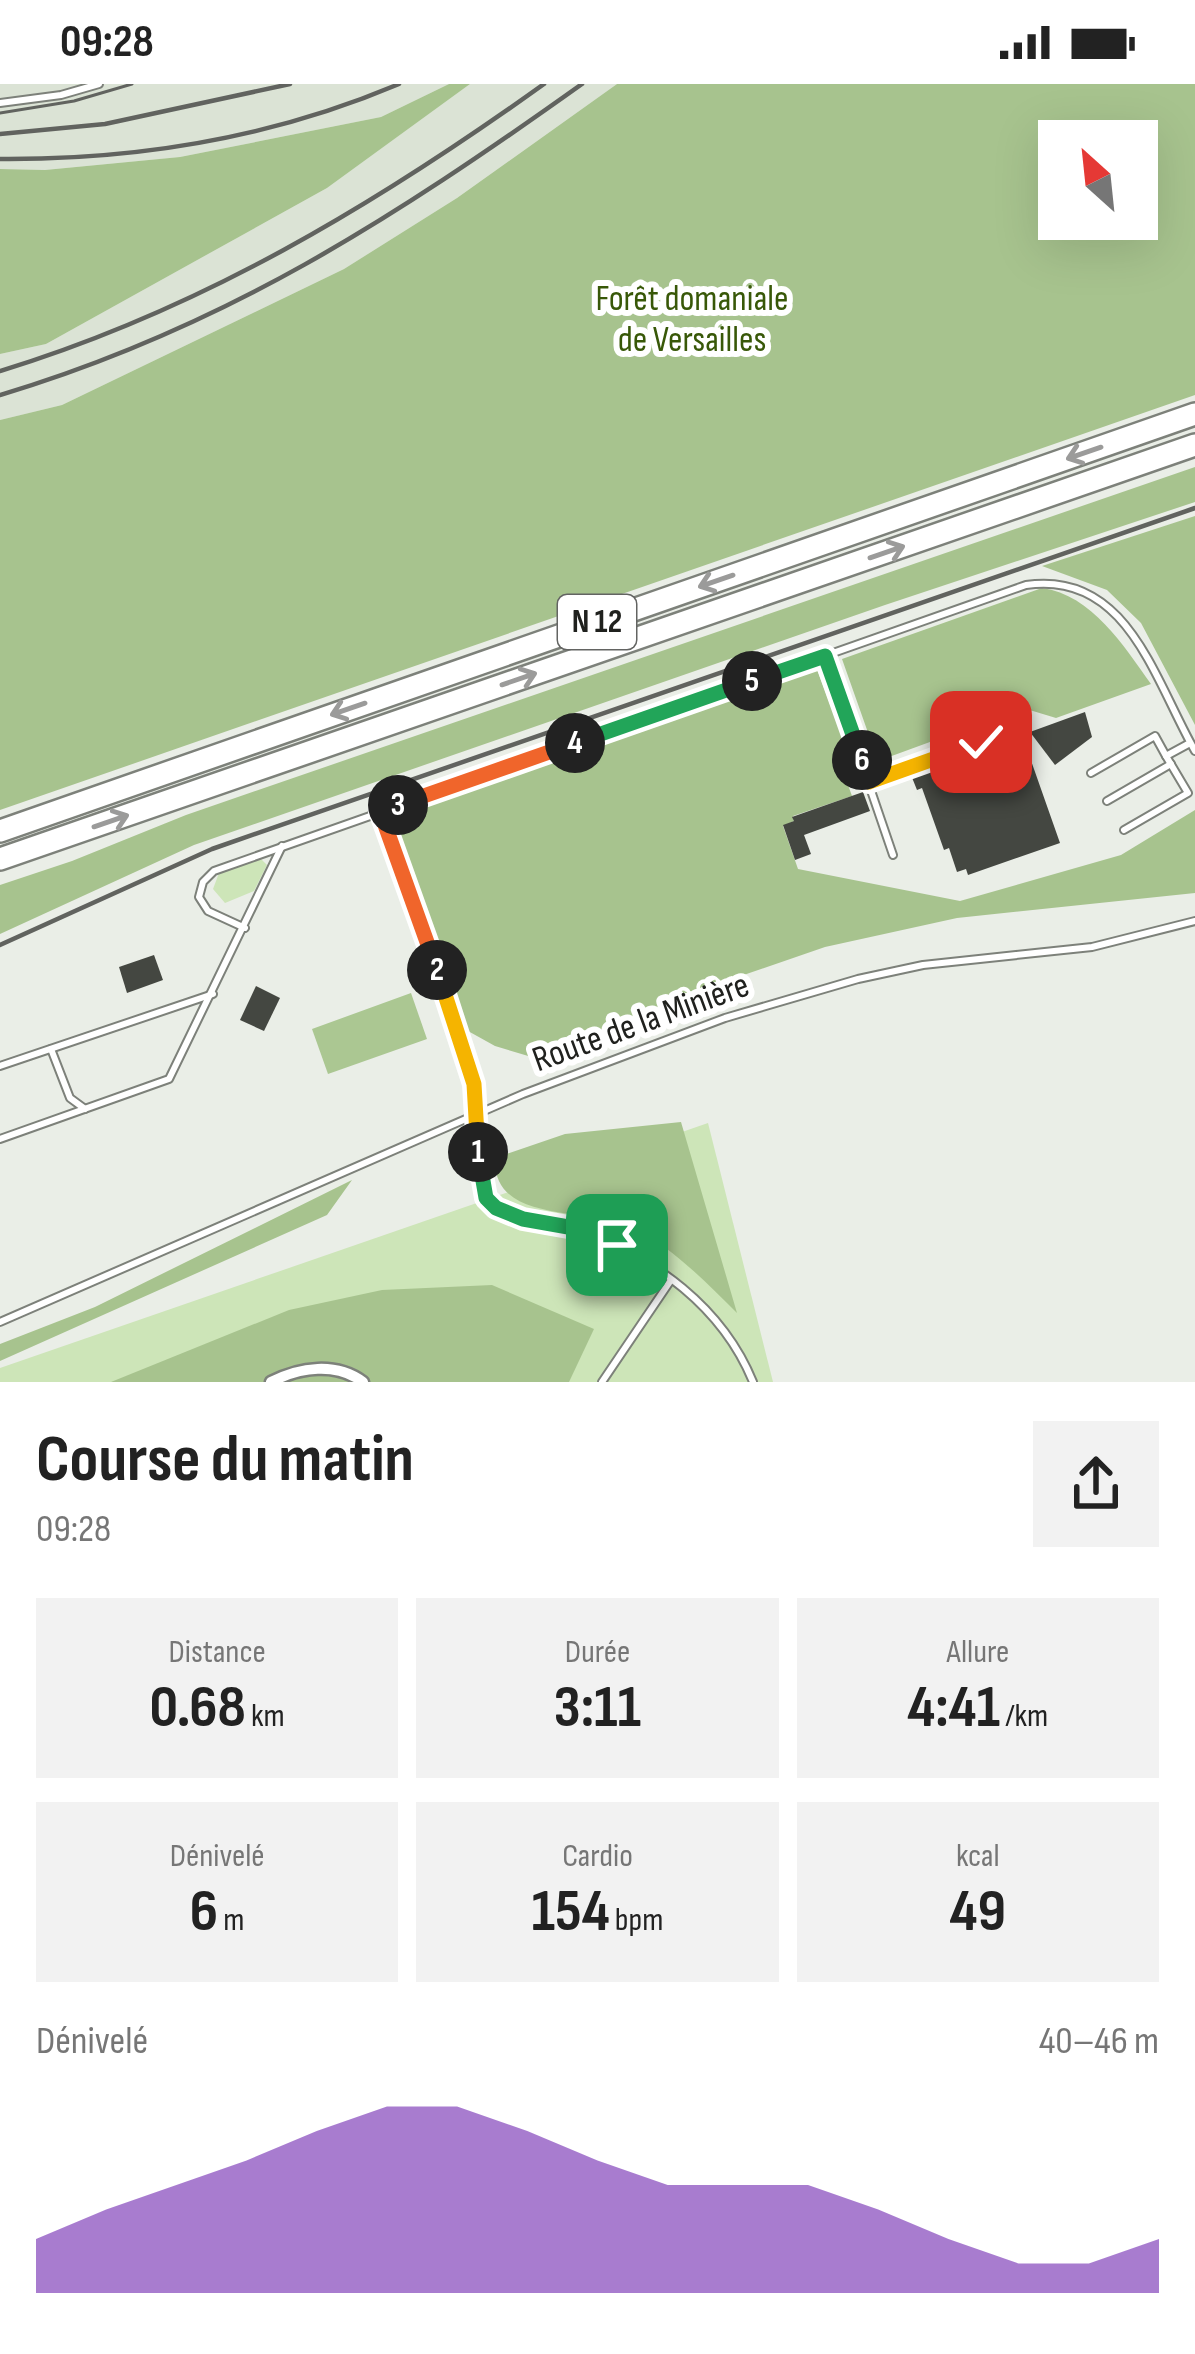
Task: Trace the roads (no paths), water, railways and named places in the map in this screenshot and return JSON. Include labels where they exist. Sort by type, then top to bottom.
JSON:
[{"type":"highway","name":"N 12","points":[[0,831],[1195,414]]},
{"type":"highway","name":"N 12","points":[[0,859],[1195,445]]},
{"type":"street","points":[[271,1382],[320,1368],[346,1372],[363,1382]]},
{"type":"lane","points":[[0,103],[99,84]]},
{"type":"lane","points":[[244,928],[208,911],[199,897],[203,882],[214,871],[1026,584],[1051,581],[1079,586],[1107,603],[1126,623],[1193,747],[1166,756]]},
{"type":"lane","points":[[825,656],[893,855]]},
{"type":"lane","points":[[1090,773],[1155,736],[1172,764],[1188,793],[1124,830]]},
{"type":"lane","points":[[869,782],[981,742]]},
{"type":"lane","points":[[1107,801],[1172,764]]},
{"type":"lane","points":[[380,811],[474,1084],[486,1198],[496,1208],[523,1219],[574,1228],[617,1245],[671,1280],[724,1328],[753,1382]]},
{"type":"lane","points":[[0,1139],[169,1079],[282,846]]},
{"type":"lane","name":"Route de la Minière","points":[[0,1322],[476,1114],[725,1018],[922,965],[1092,947],[1195,921]]},
{"type":"lane","points":[[0,1066],[213,994]]},
{"type":"lane","points":[[50,1049],[70,1098],[85,1109]]},
{"type":"lane","points":[[602,1382],[671,1280]]},
{"type":"tram line","points":[[0,113],[74,101],[132,84]]},
{"type":"railway","points":[[0,134],[105,124],[290,84]]},
{"type":"railway","points":[[0,159],[102,155],[203,142],[302,119],[399,84]]},
{"type":"railway","points":[[0,371],[146,317],[284,250],[416,171],[544,84]]},
{"type":"railway","points":[[0,395],[159,337],[304,265],[443,180],[582,84]]},
{"type":"railway","points":[[0,945],[212,849],[1195,508]]},
{"type":"park label","name":"Forêt domaniale de Versailles","points":[[692,320]]}]
